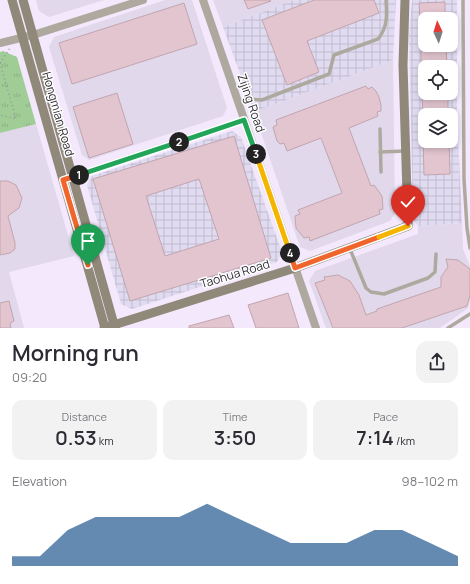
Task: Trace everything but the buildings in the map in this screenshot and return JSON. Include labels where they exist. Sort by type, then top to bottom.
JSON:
[{"type":"main road","name":"Hongmian Road","points":[[12,0],[73,177],[109,327]]},
{"type":"main road","name":"Hongmian Road","points":[[23,0],[24,37],[63,180],[109,327]]},
{"type":"main road","name":"Taohua Road","points":[[109,327],[295,268],[408,226],[403,64],[405,0]]},
{"type":"street","points":[[0,43],[143,0]]},
{"type":"street","name":"Zijing Road","points":[[202,0],[316,328]]},
{"type":"street","points":[[63,180],[244,120]]},
{"type":"lane","points":[[237,101],[248,99],[262,100],[329,74],[334,55],[378,39],[382,35],[386,25],[386,0]]},
{"type":"lane","points":[[463,0],[464,179],[467,228],[470,248]]},
{"type":"lane","points":[[380,129],[381,172]]},
{"type":"lane","points":[[380,152],[405,151]]},
{"type":"lane","points":[[350,248],[366,288],[378,294],[384,294],[428,278],[435,272],[436,254]]},
{"type":"lane","points":[[448,328],[470,314]]},
{"type":"path","points":[[0,115],[16,119],[0,63],[24,37]]},
{"type":"shaded area","points":[[36,0],[104,0],[49,17],[39,11]]},
{"type":"shaded area","points":[[165,0],[192,0],[227,108],[223,116],[89,160],[82,155],[49,47],[54,37]]},
{"type":"shaded area","points":[[213,0],[294,0],[223,27]]},
{"type":"shaded area","points":[[294,0],[396,0],[393,60],[254,112],[223,27]]},
{"type":"shaded area","points":[[412,0],[457,0],[457,12],[418,12],[418,52],[457,52],[457,60],[418,60],[418,100],[457,100],[457,108],[418,108],[418,148],[458,148],[458,135],[462,223],[418,226],[413,219],[409,34]]},
{"type":"shaded area","points":[[393,60],[395,213],[390,221],[310,251],[300,247],[254,112]]},
{"type":"shaded area","points":[[36,124],[74,256],[9,272],[24,328],[0,328],[0,133]]},
{"type":"shaded area","points":[[232,131],[241,137],[282,252],[277,262],[132,309],[121,304],[87,185],[92,176]]},
{"type":"shaded area","points":[[462,223],[463,249],[470,266],[470,300],[468,308],[440,328],[326,328],[309,281],[315,271],[418,234],[418,226]]},
{"type":"green space","points":[[3,51],[17,57],[36,124],[0,133],[0,52]]},
{"type":"route","points":[[88,265],[63,180],[244,120],[295,268],[408,226]]}]
